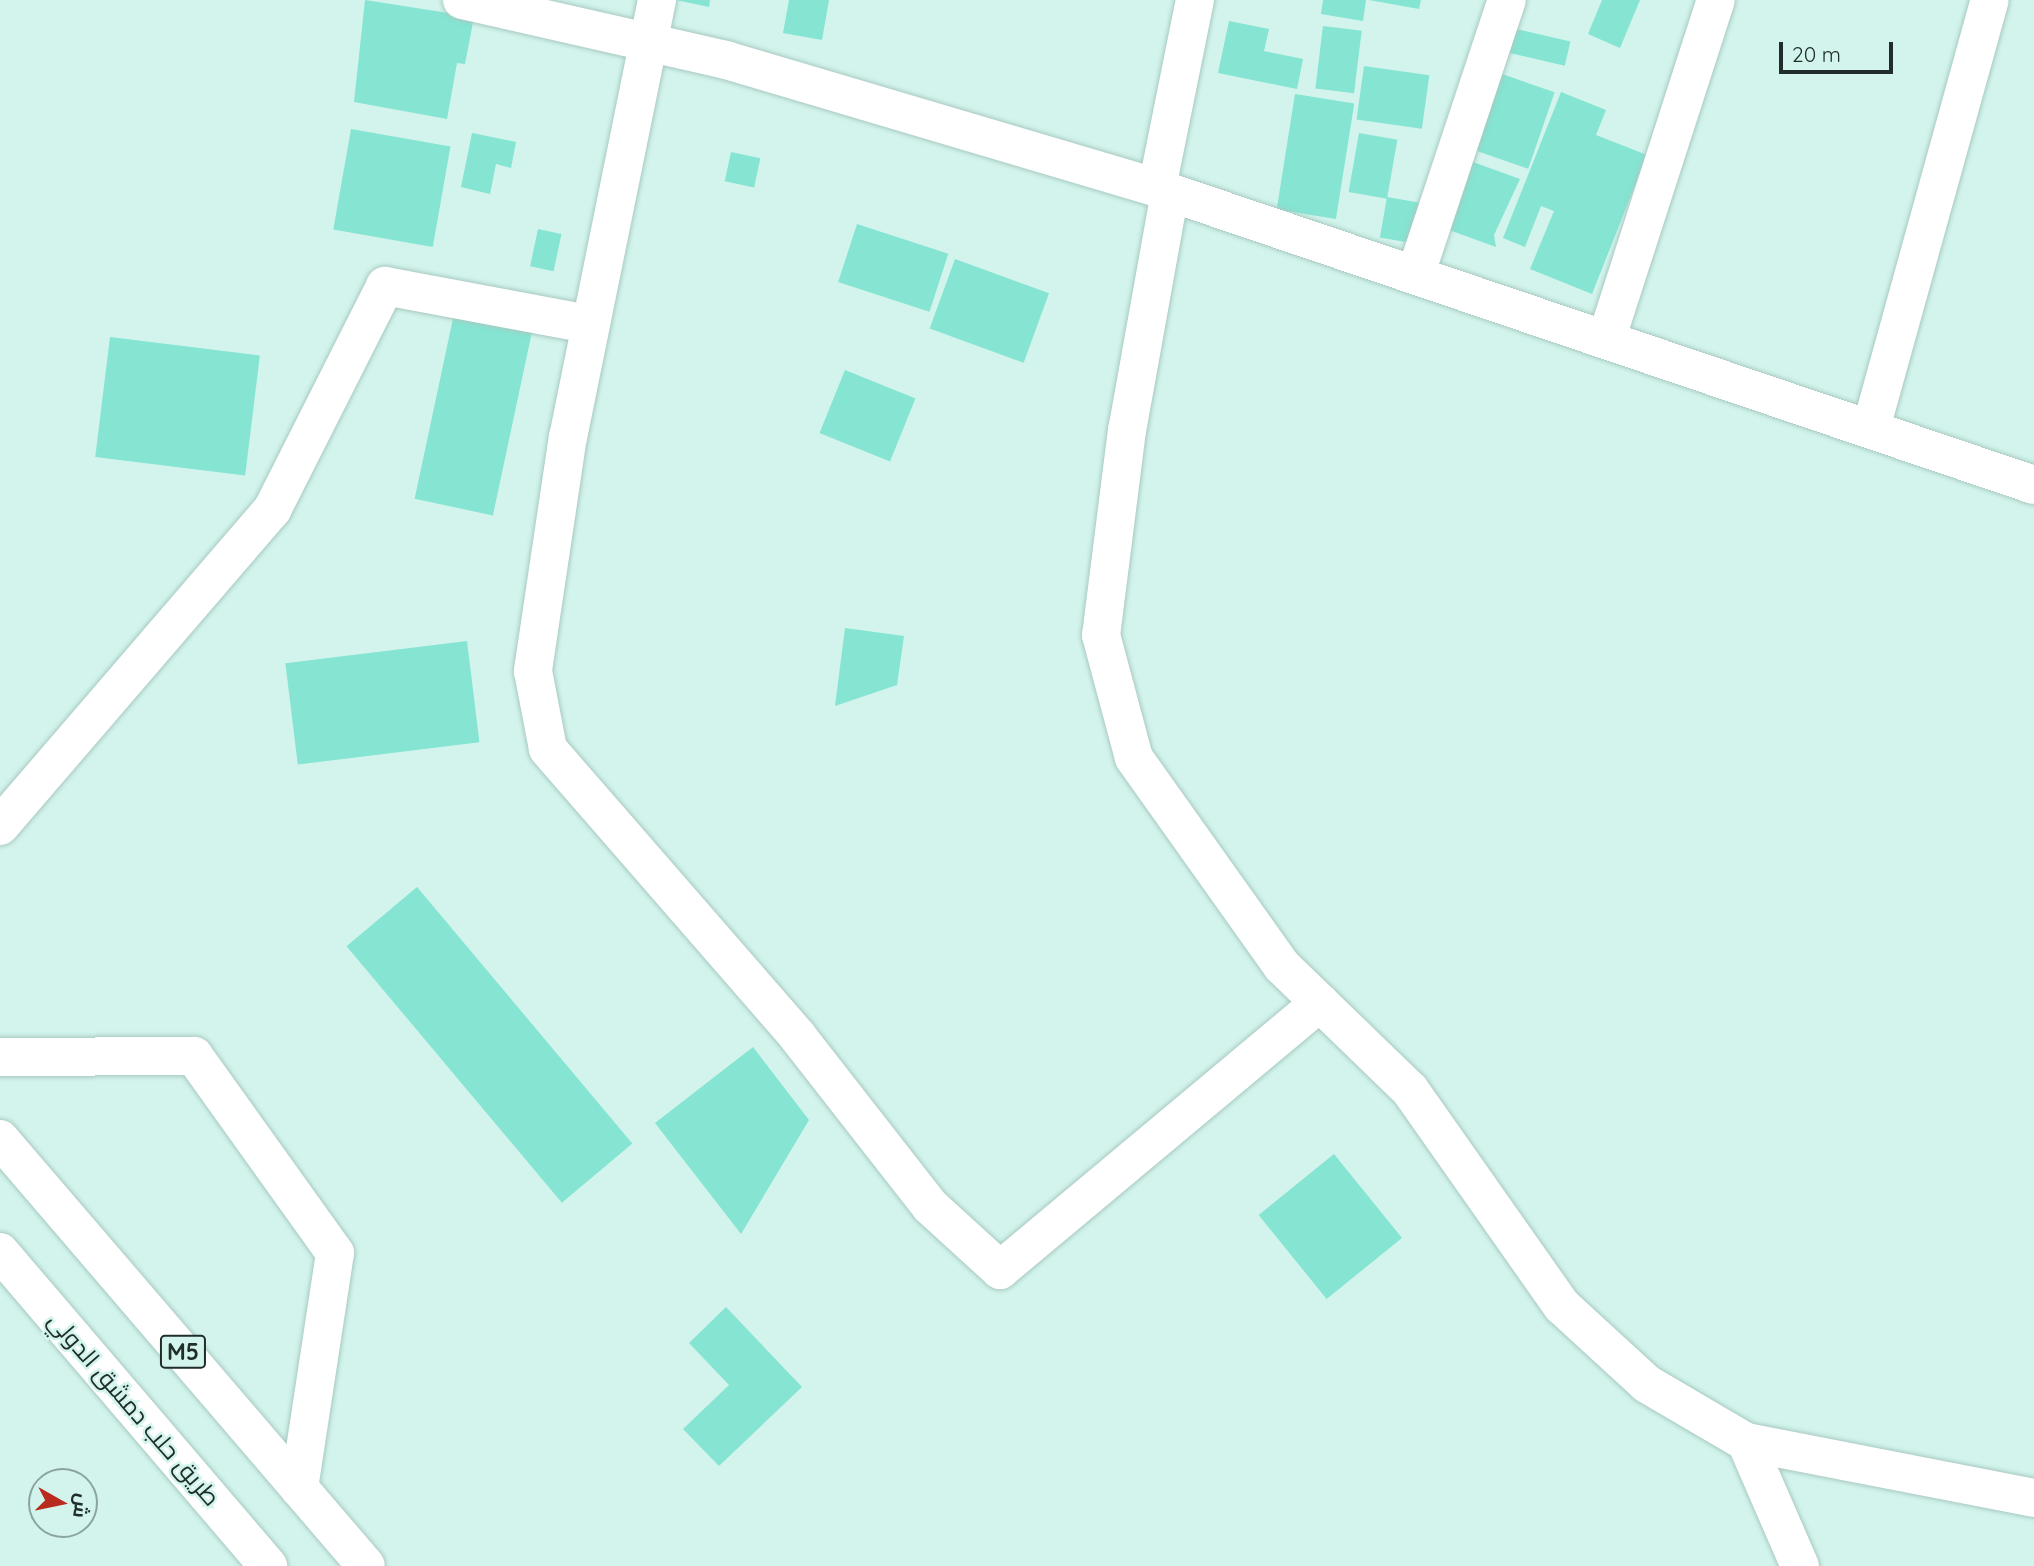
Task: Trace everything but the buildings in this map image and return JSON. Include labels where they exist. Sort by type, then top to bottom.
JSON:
[{"type":"main road","points":[[462,0],[649,43],[1164,190],[1607,337],[2034,485]]},
{"type":"main road","points":[[657,0],[589,324],[533,671],[548,749],[798,1037],[930,1206],[1000,1270],[1320,1002]]},
{"type":"main road","points":[[1195,0],[1127,429],[1101,635],[1134,758],[1282,966],[1410,1090],[1562,1306],[1647,1384],[1746,1442],[2034,1498]]},
{"type":"main road","points":[[1416,273],[1507,0]]},
{"type":"main road","points":[[1607,337],[1716,0]]},
{"type":"main road","points":[[1871,428],[1990,0]]},
{"type":"main road","points":[[0,826],[272,510],[385,286],[589,324]]},
{"type":"main road","points":[[0,1057],[194,1056],[335,1253],[299,1488]]},
{"type":"main road","name":"M5","points":[[0,1139],[366,1566]]},
{"type":"main road","name":"طريق حلب دمشق الدولي","points":[[0,1252],[268,1566]]},
{"type":"main road","points":[[1746,1442],[1800,1566]]}]
